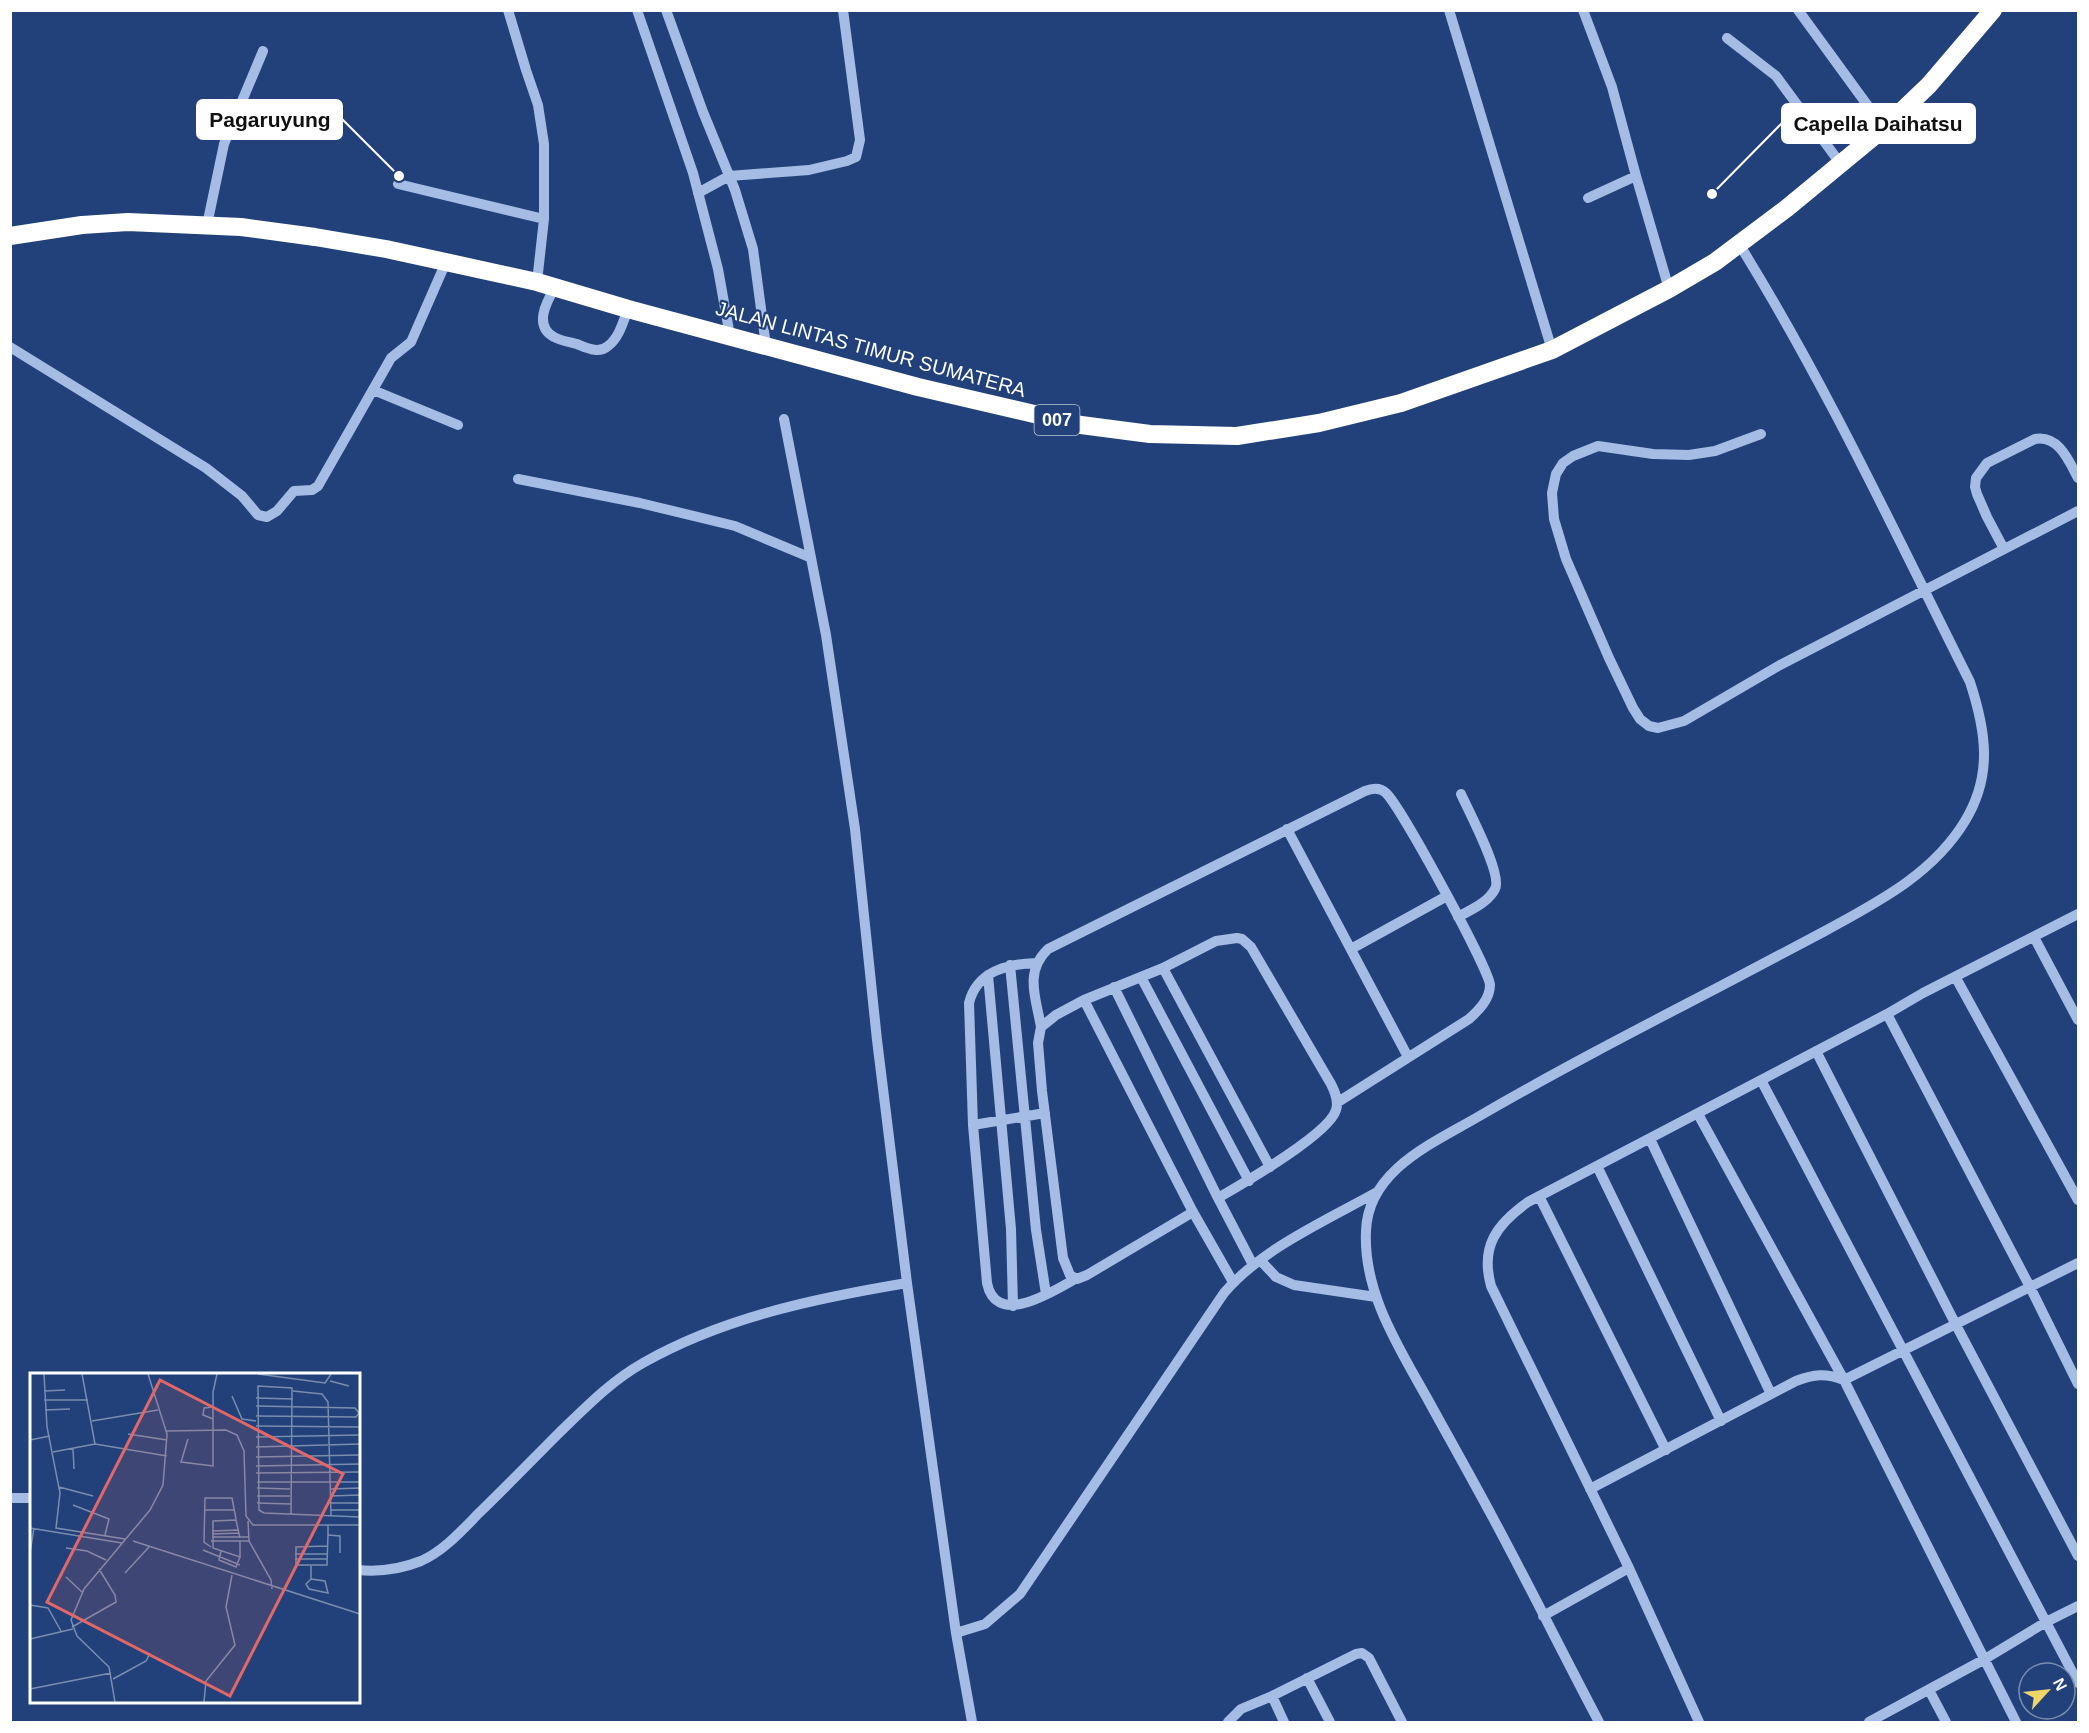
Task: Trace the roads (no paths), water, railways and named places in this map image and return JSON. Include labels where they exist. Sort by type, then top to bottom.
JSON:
[{"type":"highway","name":"JALAN LINTAS TIMUR SUMATERA","points":[[10,236],[82,225],[117,223],[241,227],[315,237],[537,282],[628,309],[918,387],[1082,426],[1150,434],[1194,436],[1248,434],[1319,423],[1391,406],[1552,350],[1669,289],[1739,244],[1787,208],[1884,128],[1929,84],[1993,10]]},
{"type":"street","points":[[508,10],[538,105],[544,144],[544,219],[537,282]]},
{"type":"street","points":[[637,10],[693,173],[718,269],[730,336]]},
{"type":"street","points":[[666,10],[729,176],[753,249],[766,346]]},
{"type":"street","points":[[698,193],[729,176],[809,170],[856,157],[860,140],[843,10]]},
{"type":"street","points":[[1449,10],[1552,350]]},
{"type":"street","points":[[1583,10],[1612,87],[1669,289]]},
{"type":"street","points":[[1797,10],[1884,128]]},
{"type":"street","points":[[1727,38],[1776,76],[1840,163]]},
{"type":"street","points":[[207,225],[224,144],[263,51]]},
{"type":"street","points":[[1588,198],[1636,176]]},
{"type":"street","points":[[398,184],[544,219]]},
{"type":"street","points":[[1599,1722],[1494,1520],[1397,1343],[1376,1297],[1366,1250],[1366,1226],[1377,1192],[1404,1161],[1512,1096],[1882,900],[1925,869],[1948,845],[1966,819],[1979,789],[1985,760],[1984,737],[1979,711],[1970,682],[1827,399],[1776,304],[1739,244]]},
{"type":"street","points":[[10,346],[206,468],[237,492],[261,517],[267,517],[274,513],[294,491],[312,490],[318,486],[390,358],[411,342],[446,262]]},
{"type":"street","points":[[555,287],[543,313],[547,330],[553,337],[590,349],[602,350],[613,342],[628,309]]},
{"type":"street","points":[[373,390],[458,425]]},
{"type":"street","points":[[784,419],[826,635],[855,829],[877,1040],[907,1283],[956,1633],[972,1722]]},
{"type":"street","points":[[1761,434],[1715,451],[1689,456],[1653,454],[1598,446],[1573,456],[1563,463],[1556,474],[1552,492],[1554,519],[1566,559],[1609,658],[1640,719],[1648,726],[1658,728],[1684,721],[1780,665],[2079,511]]},
{"type":"street","points":[[2004,549],[1987,517],[1975,487],[1976,478],[1987,463],[2035,439],[2042,438],[2057,445],[2065,453],[2079,478]]},
{"type":"street","points":[[518,479],[640,503],[735,526],[809,557]]},
{"type":"street","points":[[1076,1279],[1070,1275],[1063,1258],[1038,1043],[1041,1028],[1033,973],[1036,963],[1054,945],[1371,788],[1382,790],[1388,795],[1404,818],[1486,969],[1490,984],[1486,1000],[1476,1013],[1338,1102]]},
{"type":"street","points":[[1458,917],[1483,903],[1495,891],[1497,885],[1494,868],[1461,794]]},
{"type":"street","points":[[1287,829],[1408,1057]]},
{"type":"street","points":[[1351,949],[1446,896]]},
{"type":"street","points":[[1699,1722],[1629,1568],[1491,1286],[1488,1275],[1489,1250],[1493,1237],[1501,1224],[1521,1207],[1539,1196],[1698,1114],[1923,993],[2079,914]]},
{"type":"street","points":[[2034,937],[2079,1020]]},
{"type":"street","points":[[1041,1028],[1056,1015],[1084,1000],[1162,968],[1216,940],[1237,938],[1247,943],[1331,1084],[1338,1102],[1335,1114],[1326,1127],[1249,1181],[1218,1198]]},
{"type":"street","points":[[1036,963],[1010,965],[988,975],[971,993],[969,1003],[973,1125],[988,1289],[993,1298],[997,1302],[1013,1306],[1046,1294],[1116,1259],[1193,1212]]},
{"type":"street","points":[[1010,965],[1036,1230],[1046,1294]]},
{"type":"street","points":[[1162,968],[1270,1167]]},
{"type":"street","points":[[988,975],[1011,1229],[1013,1306]]},
{"type":"street","points":[[1141,977],[1249,1181]]},
{"type":"street","points":[[1956,978],[2079,1200]]},
{"type":"street","points":[[1114,987],[1218,1198],[1257,1263],[1276,1277],[1294,1285],[1376,1297]]},
{"type":"street","points":[[1084,1000],[1193,1212],[1233,1282]]},
{"type":"street","points":[[1887,1014],[2079,1384]]},
{"type":"street","points":[[1816,1051],[1956,1325],[2079,1556]]},
{"type":"street","points":[[1761,1080],[2079,1683]]},
{"type":"street","points":[[973,1125],[1045,1113]]},
{"type":"street","points":[[1698,1114],[1844,1380],[2016,1722]]},
{"type":"street","points":[[1650,1138],[1771,1394]]},
{"type":"street","points":[[1597,1166],[1721,1421]]},
{"type":"street","points":[[956,1633],[985,1624],[1020,1594],[1233,1282],[1257,1263],[1302,1234],[1377,1192]]},
{"type":"street","points":[[1539,1196],[1666,1450]]},
{"type":"street","points":[[1590,1489],[1812,1374],[1828,1375],[1844,1380],[2079,1263]]},
{"type":"street","points":[[360,1570],[399,1569],[422,1561],[442,1548],[507,1487],[599,1394],[644,1362],[714,1331],[796,1304],[907,1283]]},
{"type":"street","points":[[10,1498],[30,1498]]},
{"type":"street","points":[[1543,1616],[1629,1568]]},
{"type":"street","points":[[1872,1722],[2046,1622],[2079,1606]]},
{"type":"street","points":[[1228,1722],[1241,1709],[1356,1654],[1364,1653],[1369,1658],[1402,1722]]},
{"type":"street","points":[[1307,1678],[1330,1722]]},
{"type":"street","points":[[1929,1690],[1946,1722]]},
{"type":"street","points":[[1272,1696],[1284,1722]]},
{"type":"place","name":"Pagaruyung","points":[[399,176]]},
{"type":"place","name":"Capella Daihatsu","points":[[1712,194]]}]
